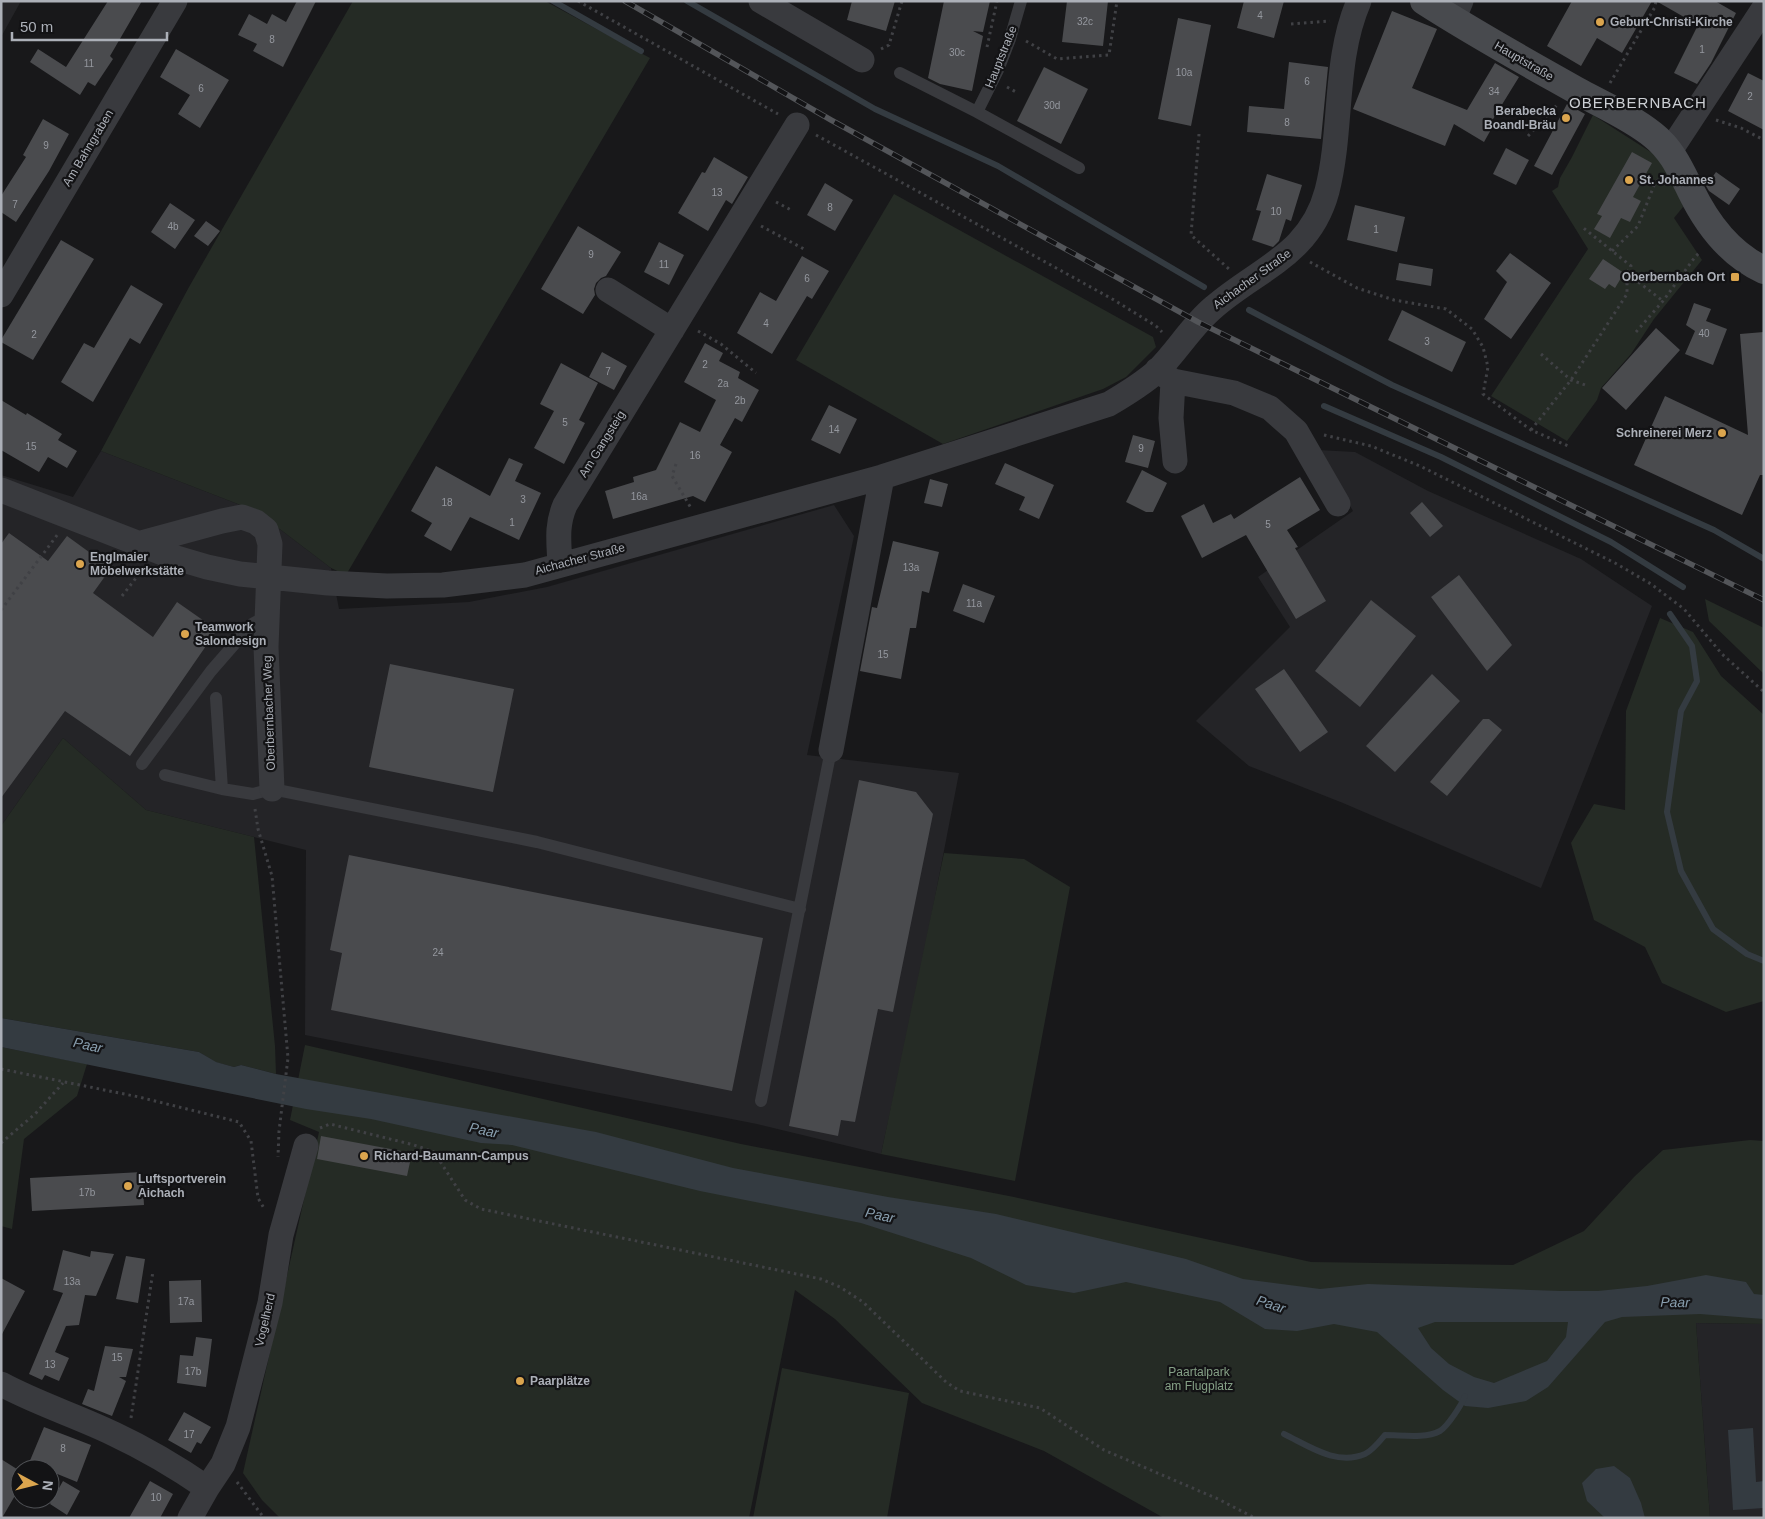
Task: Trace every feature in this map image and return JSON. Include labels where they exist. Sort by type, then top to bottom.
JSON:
[{"type":"street","name":"Am Bahngraben","points":[[1,295],[175,1]]},
{"type":"street","points":[[761,1],[862,60]]},
{"type":"street","name":"Hauptstraße","points":[[1424,1],[1457,11],[1572,88],[1653,135],[1675,159],[1705,217],[1718,235],[1752,265],[1764,270]]},
{"type":"street","points":[[1675,159],[1695,112],[1764,8]]},
{"type":"street","name":"Aichacher Straße","points":[[269,578],[387,586],[443,585],[524,575],[882,476],[1109,404],[1165,375],[1177,346],[1214,306],[1294,249],[1308,232],[1318,215],[1327,192],[1332,167],[1345,48],[1355,10]]},
{"type":"street","name":"Am Gangsteig","points":[[560,564],[558,529],[565,505],[798,125]]},
{"type":"street","points":[[608,290],[675,325]]},
{"type":"street","points":[[1175,461],[1172,418],[1165,375],[1234,393],[1270,408],[1296,431],[1338,504]]},
{"type":"street","points":[[831,750],[882,476]]},
{"type":"street","points":[[5,499],[71,517],[207,567],[269,578]]},
{"type":"street","name":"Oberbernbacher Weg","points":[[149,547],[222,521],[242,517],[256,522],[266,530],[270,544],[266,647],[272,789]]},
{"type":"street","name":"Vogelherd","points":[[190,1518],[223,1464],[238,1427],[269,1310],[281,1235],[306,1146]]},
{"type":"street","points":[[1,1384],[24,1396],[114,1433],[157,1456],[207,1488]]},
{"type":"lane","name":"Hauptstraße","points":[[977,112],[998,70],[1012,33],[1021,1]]},
{"type":"lane","points":[[900,73],[977,112],[1079,168]]},
{"type":"lane","points":[[142,764],[211,671],[252,624],[267,616]]},
{"type":"lane","points":[[216,698],[222,790]]},
{"type":"lane","points":[[761,1101],[831,750]]},
{"type":"lane","points":[[165,775],[222,790],[252,794],[272,789],[537,842],[800,909]]},
{"type":"path","points":[[578,1],[1114,300],[1156,326],[1177,346]]},
{"type":"path","points":[[862,60],[889,45],[902,1]]},
{"type":"path","points":[[1012,33],[1058,59],[1109,55],[1117,1]]},
{"type":"path","points":[[1598,102],[1655,7],[1656,1]]},
{"type":"path","points":[[1291,24],[1355,10]]},
{"type":"path","points":[[1528,136],[1572,88]]},
{"type":"path","points":[[1695,112],[1741,128],[1764,140]]},
{"type":"path","points":[[1200,134],[1191,235],[1246,284]]},
{"type":"path","points":[[1612,251],[1638,226],[1655,183],[1675,159]]},
{"type":"path","points":[[742,215],[804,250]]},
{"type":"path","points":[[1531,430],[1571,380],[1627,294],[1627,274],[1631,266],[1581,226]]},
{"type":"path","points":[[1636,332],[1663,301],[1695,257],[1718,235]]},
{"type":"path","points":[[1294,249],[1314,265],[1357,288],[1394,300],[1446,309],[1467,324],[1483,347],[1488,367],[1482,394],[1531,430],[1568,446]]},
{"type":"path","points":[[1627,274],[1663,301]]},
{"type":"path","points":[[675,325],[721,344],[756,373]]},
{"type":"path","points":[[1541,354],[1571,380],[1588,386]]},
{"type":"path","points":[[1296,431],[1371,446],[1412,463],[1615,563],[1651,584],[1684,609],[1722,654],[1764,692]]},
{"type":"path","points":[[676,464],[672,476],[702,526]]},
{"type":"path","points":[[1,610],[71,517]]},
{"type":"path","points":[[122,596],[149,547]]},
{"type":"path","points":[[279,1131],[288,1058],[282,995]]},
{"type":"path","points":[[1,1069],[139,1097],[239,1122],[251,1142],[258,1198],[281,1235]]},
{"type":"path","points":[[1,1143],[35,1114],[63,1083]]},
{"type":"path","points":[[306,1146],[314,1130],[330,1124],[414,1145],[434,1152],[465,1200],[481,1209],[795,1272],[821,1279],[840,1287],[863,1302],[946,1382],[960,1391],[1040,1408],[1104,1450],[1218,1499],[1255,1518]]},
{"type":"path","points":[[128,1441],[153,1270]]},
{"type":"path","points":[[223,1464],[264,1518]]},
{"type":"shaded area","points":[[1,1],[21,1],[1,37]]},
{"type":"shaded area","points":[[1318,450],[1355,452],[1428,491],[1581,559],[1652,606],[1541,888],[1343,803],[1249,766],[1196,721],[1290,627],[1258,577],[1353,511]]},
{"type":"shaded area","points":[[101,451],[256,511],[331,568],[339,609],[469,602],[547,587],[834,505],[854,536],[807,755],[959,773],[918,985],[881,1154],[757,1124],[305,1035],[306,850],[146,810],[63,738],[1,826],[1,475],[73,497]]},
{"type":"shaded area","points":[[1696,1323],[1764,1324],[1764,1518],[1710,1518]]},
{"type":"green space","points":[[353,1],[545,1],[650,58],[346,575],[331,568],[256,511],[101,451],[189,287]]},
{"type":"green space","points":[[1593,115],[1657,156],[1680,195],[1683,207],[1674,218],[1702,260],[1654,319],[1631,354],[1601,388],[1597,400],[1567,441],[1491,396],[1588,249],[1552,191],[1558,187],[1560,178]]},
{"type":"green space","points":[[894,194],[1153,337],[1156,347],[1126,377],[1103,389],[943,444],[796,360]]},
{"type":"green space","points":[[1705,599],[1764,628],[1764,674],[1709,621]]},
{"type":"green space","points":[[1660,618],[1693,632],[1721,676],[1764,715],[1764,1001],[1726,1012],[1662,983],[1645,947],[1594,920],[1571,843],[1594,804],[1625,810],[1626,711]]},
{"type":"green space","points":[[63,738],[146,810],[254,837],[275,1046],[276,1074],[241,1065],[234,1067],[215,1062],[199,1052],[1,1018],[1,826]]},
{"type":"green space","points":[[944,853],[1024,859],[1070,887],[1015,1181],[881,1154]]},
{"type":"green space","name":"Paartalpark am Flugplatz","points":[[305,1045],[741,1144],[1014,1197],[1311,1262],[1513,1265],[1584,1231],[1635,1176],[1663,1150],[1750,1140],[1764,1141],[1764,1324],[1696,1323],[1710,1518],[1164,1518],[1044,1451],[922,1403],[835,1319],[795,1290],[749,1518],[280,1518],[262,1500],[243,1473],[319,1132],[290,1120]]},
{"type":"green space","points":[[1,1047],[87,1064],[77,1096],[24,1139],[12,1229],[1,1226]]},
{"type":"green space","points":[[782,1368],[909,1393],[887,1518],[753,1518]]},
{"type":"water","name":"Paar","points":[[1,1018],[199,1052],[216,1062],[234,1067],[241,1065],[276,1074],[596,1132],[733,1168],[888,1197],[996,1214],[1186,1259],[1243,1279],[1320,1289],[1368,1284],[1598,1291],[1647,1286],[1706,1275],[1746,1282],[1754,1294],[1764,1295],[1764,1319],[1700,1314],[1622,1317],[1605,1322],[1548,1387],[1526,1401],[1488,1408],[1465,1406],[1443,1390],[1377,1332],[1334,1324],[1297,1331],[1265,1329],[1220,1302],[1126,1282],[1074,1293],[1026,1285],[971,1258],[861,1223],[700,1191],[512,1145],[481,1143],[371,1119],[306,1109],[1,1047]],"holes":[[[1435,1322],[1568,1322],[1566,1337],[1547,1361],[1494,1383],[1474,1377],[1449,1364],[1431,1348],[1418,1328]]]},
{"type":"water","points":[[1753,1428],[1756,1482],[1764,1481],[1764,1508],[1733,1510],[1728,1430]]},
{"type":"water","points":[[1614,1466],[1630,1478],[1641,1503],[1645,1518],[1605,1518],[1587,1501],[1582,1483],[1596,1469]]},
{"type":"building","points":[[108,1],[142,1],[110,56],[113,59],[95,86],[88,82],[80,95],[30,62],[38,49],[66,67]]},
{"type":"building","points":[[297,1],[316,1],[283,67],[253,51],[257,44],[238,35],[249,14],[267,24],[272,14],[286,22]]},
{"type":"building","points":[[852,1],[895,1],[886,31],[847,20]]},
{"type":"building","points":[[944,1],[990,1],[983,32],[973,31],[983,36],[972,91],[940,84],[928,78]]},
{"type":"building","points":[[1067,1],[1108,1],[1103,46],[1062,42]]},
{"type":"building","points":[[1244,1],[1284,1],[1274,38],[1237,28]]},
{"type":"building","name":"Geburt-Christi-Kirche","points":[[1572,1],[1652,1],[1622,53],[1597,38],[1581,66],[1547,46]]},
{"type":"building","points":[[1656,1],[1715,1],[1736,13],[1711,63],[1697,84],[1674,73],[1698,25]]},
{"type":"building","points":[[1392,11],[1437,29],[1412,88],[1467,110],[1495,63],[1519,77],[1490,124],[1493,126],[1484,142],[1454,124],[1445,146],[1353,109]]},
{"type":"building","points":[[1178,18],[1211,25],[1191,126],[1158,119]]},
{"type":"building","points":[[176,49],[229,80],[200,128],[178,114],[190,95],[160,77]]},
{"type":"building","points":[[1289,62],[1328,67],[1321,139],[1247,132],[1249,106],[1284,109]]},
{"type":"building","points":[[1044,67],[1088,89],[1061,144],[1017,121]]},
{"type":"building","points":[[1748,73],[1764,81],[1764,130],[1728,111]]},
{"type":"building","points":[[1567,104],[1585,114],[1552,175],[1534,166]]},
{"type":"building","points":[[43,119],[69,134],[49,171],[16,222],[1,212],[1,196],[26,157],[23,155]]},
{"type":"building","points":[[1506,148],[1529,160],[1516,185],[1493,174]]},
{"type":"building","name":"St. Johannes","points":[[1632,152],[1652,163],[1633,197],[1641,201],[1630,222],[1621,218],[1610,238],[1594,229],[1602,216],[1597,214]]},
{"type":"building","points":[[714,157],[748,177],[732,204],[726,200],[708,231],[678,213],[702,172],[705,173]]},
{"type":"building","points":[[1716,172],[1740,189],[1729,205],[1709,191],[1706,186]]},
{"type":"building","points":[[1267,174],[1302,185],[1291,221],[1286,219],[1279,241],[1273,247],[1252,240],[1261,211],[1256,210]]},
{"type":"building","points":[[825,183],[853,200],[835,231],[807,215]]},
{"type":"building","points":[[170,203],[195,220],[175,249],[151,232]]},
{"type":"building","points":[[1355,205],[1405,217],[1397,252],[1347,240]]},
{"type":"building","points":[[206,221],[220,231],[208,246],[194,236]]},
{"type":"building","points":[[578,226],[621,252],[606,276],[596,283],[595,295],[583,314],[541,289]]},
{"type":"building","points":[[61,240],[94,259],[33,360],[1,342],[1,340]]},
{"type":"building","points":[[659,242],[684,255],[669,285],[644,272]]},
{"type":"building","points":[[1510,253],[1551,283],[1511,339],[1484,319],[1507,282],[1496,271]]},
{"type":"building","points":[[802,256],[829,271],[812,299],[807,296],[772,354],[737,333],[760,292],[776,301]]},
{"type":"building","points":[[1603,259],[1624,273],[1615,288],[1609,284],[1605,289],[1589,279]]},
{"type":"building","points":[[1399,263],[1433,269],[1431,286],[1396,280]]},
{"type":"building","points":[[131,285],[163,304],[140,344],[130,338],[93,402],[61,382],[84,343],[94,348]]},
{"type":"building","points":[[1694,303],[1711,309],[1706,321],[1727,329],[1713,365],[1685,354],[1695,331],[1686,325]]},
{"type":"building","points":[[1402,310],[1466,342],[1452,372],[1388,340]]},
{"type":"building","points":[[1656,328],[1680,350],[1626,410],[1602,388]]},
{"type":"building","points":[[1764,332],[1764,475],[1760,475],[1742,515],[1634,465],[1665,396],[1748,435],[1740,334]]},
{"type":"building","points":[[705,343],[723,353],[719,361],[740,372],[738,378],[759,390],[742,422],[735,418],[720,445],[732,452],[705,502],[693,496],[613,519],[605,491],[634,482],[633,477],[656,470],[680,422],[700,432],[716,400],[684,382]]},
{"type":"building","points":[[602,352],[627,366],[614,390],[589,377]]},
{"type":"building","points":[[561,363],[598,383],[579,420],[585,423],[564,464],[534,448],[554,411],[540,404]]},
{"type":"building","points":[[1,400],[62,434],[58,440],[77,451],[67,468],[48,457],[39,472],[1,450]]},
{"type":"building","points":[[829,405],[857,419],[840,454],[811,440]]},
{"type":"building","points":[[1133,435],[1155,441],[1148,468],[1125,462]]},
{"type":"building","points":[[509,458],[523,464],[515,481],[541,493],[519,540],[470,517],[451,551],[424,536],[432,523],[411,511],[436,466],[490,496]]},
{"type":"building","points":[[1005,463],[1054,485],[1039,519],[1019,510],[1025,497],[995,484]]},
{"type":"building","points":[[1142,470],[1167,483],[1153,512],[1146,512],[1126,502]]},
{"type":"building","points":[[1300,477],[1320,510],[1287,530],[1298,547],[1295,548],[1326,601],[1296,619],[1246,535],[1202,558],[1181,516],[1204,504],[1213,523],[1231,514],[1234,519]]},
{"type":"building","points":[[930,479],[948,484],[942,507],[924,503]]},
{"type":"building","points":[[1422,502],[1443,526],[1430,537],[1410,513]]},
{"type":"building","name":"Englmaier Möbelwerkstätte","points":[[9,533],[48,561],[67,536],[111,568],[93,593],[153,637],[177,602],[217,630],[130,756],[65,711],[1,798],[1,544]]},
{"type":"building","points":[[893,541],[939,552],[929,593],[922,591],[916,628],[910,628],[901,679],[860,671],[872,607],[877,608]]},
{"type":"building","points":[[1459,575],[1512,645],[1487,671],[1431,597]]},
{"type":"building","points":[[963,584],[995,596],[984,623],[953,611]]},
{"type":"building","points":[[1371,600],[1416,636],[1360,707],[1315,671]]},
{"type":"building","points":[[390,664],[514,689],[493,792],[369,767]]},
{"type":"building","points":[[1284,669],[1328,732],[1300,752],[1255,689]]},
{"type":"building","points":[[1432,674],[1460,701],[1395,772],[1366,746]]},
{"type":"building","points":[[1483,719],[1489,719],[1502,730],[1447,796],[1430,782]]},
{"type":"building","points":[[859,780],[916,792],[933,814],[893,1012],[878,1009],[855,1122],[841,1120],[838,1136],[789,1126]]},
{"type":"building","points":[[349,855],[763,938],[732,1091],[331,1010],[342,953],[330,950]]},
{"type":"building","name":"Richard-Baumann-Campus","points":[[321,1136],[412,1153],[407,1176],[317,1159]]},
{"type":"building","points":[[142,1172],[144,1205],[32,1211],[30,1178]]},
{"type":"building","points":[[63,1250],[90,1257],[91,1251],[114,1254],[96,1296],[85,1295],[79,1325],[66,1326],[55,1352],[69,1358],[59,1381],[45,1375],[42,1380],[29,1374],[63,1293],[53,1290]]},
{"type":"building","points":[[126,1256],[145,1259],[138,1303],[116,1299]]},
{"type":"building","points":[[1,1278],[25,1291],[1,1336]]},
{"type":"building","points":[[201,1280],[202,1322],[170,1323],[169,1281]]},
{"type":"building","points":[[196,1337],[212,1339],[206,1387],[177,1383],[180,1355],[193,1356]]},
{"type":"building","points":[[105,1346],[133,1349],[126,1377],[119,1377],[126,1381],[112,1416],[82,1404],[88,1389],[94,1391]]},
{"type":"building","points":[[184,1412],[211,1427],[201,1444],[197,1442],[191,1453],[168,1440]]},
{"type":"building","points":[[44,1427],[91,1445],[77,1482],[60,1475],[60,1459],[31,1459]]},
{"type":"building","points":[[1,1459],[10,1465],[10,1504],[2,1518]]},
{"type":"building","points":[[63,1481],[80,1491],[67,1515],[58,1509],[60,1509],[60,1486]]},
{"type":"building","points":[[150,1481],[173,1494],[160,1518],[129,1518]]},
{"type":"waterway","points":[[553,1],[641,51]]},
{"type":"waterway","points":[[687,1],[875,109],[998,166],[1204,287]]},
{"type":"waterway","points":[[1249,310],[1392,385],[1714,530],[1764,559]]},
{"type":"waterway","points":[[1324,406],[1441,457],[1611,542],[1683,587]]},
{"type":"waterway","points":[[1670,614],[1692,646],[1697,681],[1681,711],[1667,812],[1681,871],[1713,929],[1747,954],[1764,961]]},
{"type":"waterway","points":[[1284,1434],[1323,1453],[1344,1458],[1354,1457],[1368,1453],[1385,1435],[1420,1436],[1440,1431],[1447,1425],[1465,1396]]},
{"type":"railway","points":[[625,1],[831,120],[1198,322],[1764,600]]},
{"type":"place","name":"Geburt-Christi-Kirche","points":[[1600,22]]},
{"type":"place","name":"Berabecka Boandl-Bräu","points":[[1566,118]]},
{"type":"place","name":"St. Johannes","points":[[1629,180]]},
{"type":"place","name":"Oberbernbach Ort","points":[[1735,277]]},
{"type":"place","name":"Schreinerei Merz","points":[[1722,433]]},
{"type":"place","name":"Englmaier Möbelwerkstätte","points":[[80,564]]},
{"type":"place","name":"Teamwork Salondesign","points":[[185,634]]},
{"type":"place","name":"Richard-Baumann-Campus","points":[[364,1156]]},
{"type":"place","name":"Luftsportverein Aichach","points":[[128,1186]]},
{"type":"place","name":"Paarplätze","points":[[520,1381]]},
{"type":"district","name":"OBERBERNBACH","points":[[1638,102]]}]
